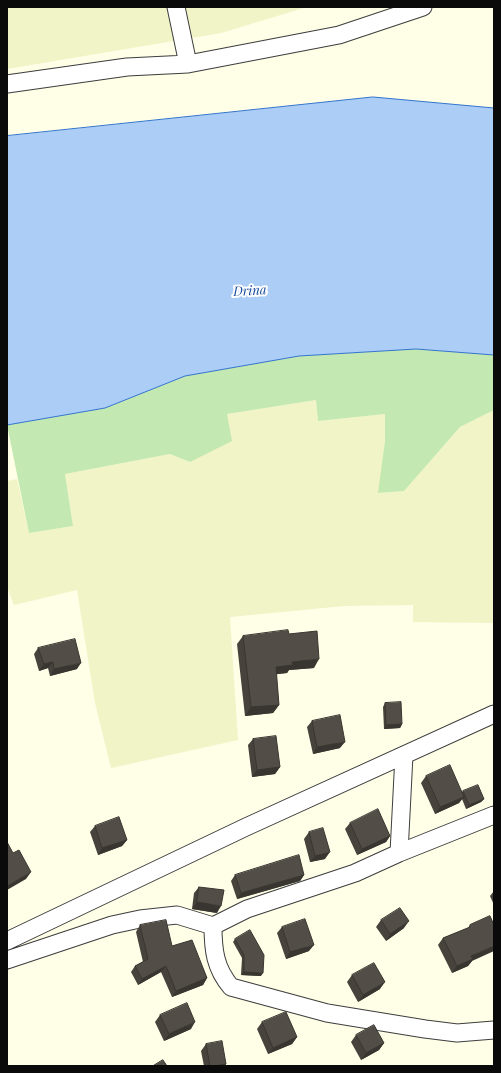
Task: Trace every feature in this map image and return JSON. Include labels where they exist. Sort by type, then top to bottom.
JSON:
[{"type":"street","points":[[176,7],[188,64]]},
{"type":"street","points":[[7,84],[127,67],[188,64],[339,35],[423,7]]},
{"type":"street","points":[[7,941],[246,827],[494,714]]},
{"type":"street","points":[[399,853],[404,755]]},
{"type":"street","points":[[7,960],[112,925],[140,918],[177,915],[213,926],[247,909],[355,874],[399,853],[494,815]]},
{"type":"street","points":[[213,926],[213,949],[222,976],[231,987],[327,1013],[417,1028],[457,1033],[494,1030]]},
{"type":"green space","points":[[7,7],[307,7],[221,33],[7,69]]},
{"type":"green space","points":[[416,349],[494,355],[494,410],[460,427],[404,491],[378,493],[385,441],[385,414],[318,421],[316,400],[227,414],[232,441],[190,462],[170,454],[65,474],[73,526],[29,533],[7,425],[105,408],[185,376],[299,356]]},
{"type":"green space","points":[[316,400],[318,421],[385,414],[385,441],[379,493],[404,491],[460,427],[494,410],[494,623],[413,622],[413,605],[344,606],[230,617],[238,740],[111,768],[95,703],[77,590],[14,605],[7,587],[7,481],[17,479],[29,533],[73,526],[65,474],[170,454],[190,462],[227,414]]},
{"type":"water","name":"Drina","points":[[373,97],[494,108],[494,355],[416,349],[299,356],[185,376],[105,408],[7,425],[7,136]]},
{"type":"building","points":[[288,630],[289,634],[317,631],[319,659],[292,662],[293,665],[276,667],[279,705],[251,707],[243,636]]},
{"type":"building","points":[[75,639],[81,663],[54,669],[53,662],[44,664],[38,648]]},
{"type":"building","points":[[401,702],[402,724],[386,725],[385,703]]},
{"type":"building","points":[[340,715],[345,742],[317,747],[312,721]]},
{"type":"building","points":[[276,736],[280,767],[257,770],[253,739]]},
{"type":"building","points":[[450,765],[464,797],[440,807],[426,776]]},
{"type":"building","points":[[478,785],[484,799],[469,805],[463,791]]},
{"type":"building","points":[[378,809],[390,836],[362,849],[350,823]]},
{"type":"building","points":[[119,817],[127,840],[102,848],[95,826]]},
{"type":"building","points":[[323,828],[330,852],[315,856],[309,832]]},
{"type":"building","points":[[7,842],[13,853],[19,850],[31,872],[7,886]]},
{"type":"building","points":[[299,855],[304,875],[241,893],[235,875]]},
{"type":"building","points":[[199,887],[224,890],[221,906],[197,902]]},
{"type":"building","points":[[400,908],[409,921],[390,934],[381,920]]},
{"type":"building","points":[[490,916],[494,925],[494,946],[471,956],[473,959],[457,966],[443,938],[470,927],[470,925]]},
{"type":"building","points":[[305,919],[314,945],[290,952],[282,927]]},
{"type":"building","points":[[166,920],[172,946],[192,940],[207,978],[176,991],[166,966],[142,979],[135,966],[148,959],[140,925]]},
{"type":"building","points":[[250,930],[264,955],[263,973],[244,972],[244,955],[235,939]]},
{"type":"building","points":[[374,963],[385,982],[363,995],[352,975]]},
{"type":"building","points":[[187,1003],[195,1022],[169,1034],[160,1015]]},
{"type":"building","points":[[286,1012],[297,1037],[273,1048],[262,1022]]},
{"type":"building","points":[[374,1025],[384,1043],[366,1053],[356,1035]]},
{"type":"building","points":[[222,1041],[226,1064],[210,1066],[206,1044]]},
{"type":"building","points":[[163,1060],[167,1066],[153,1066]]}]
